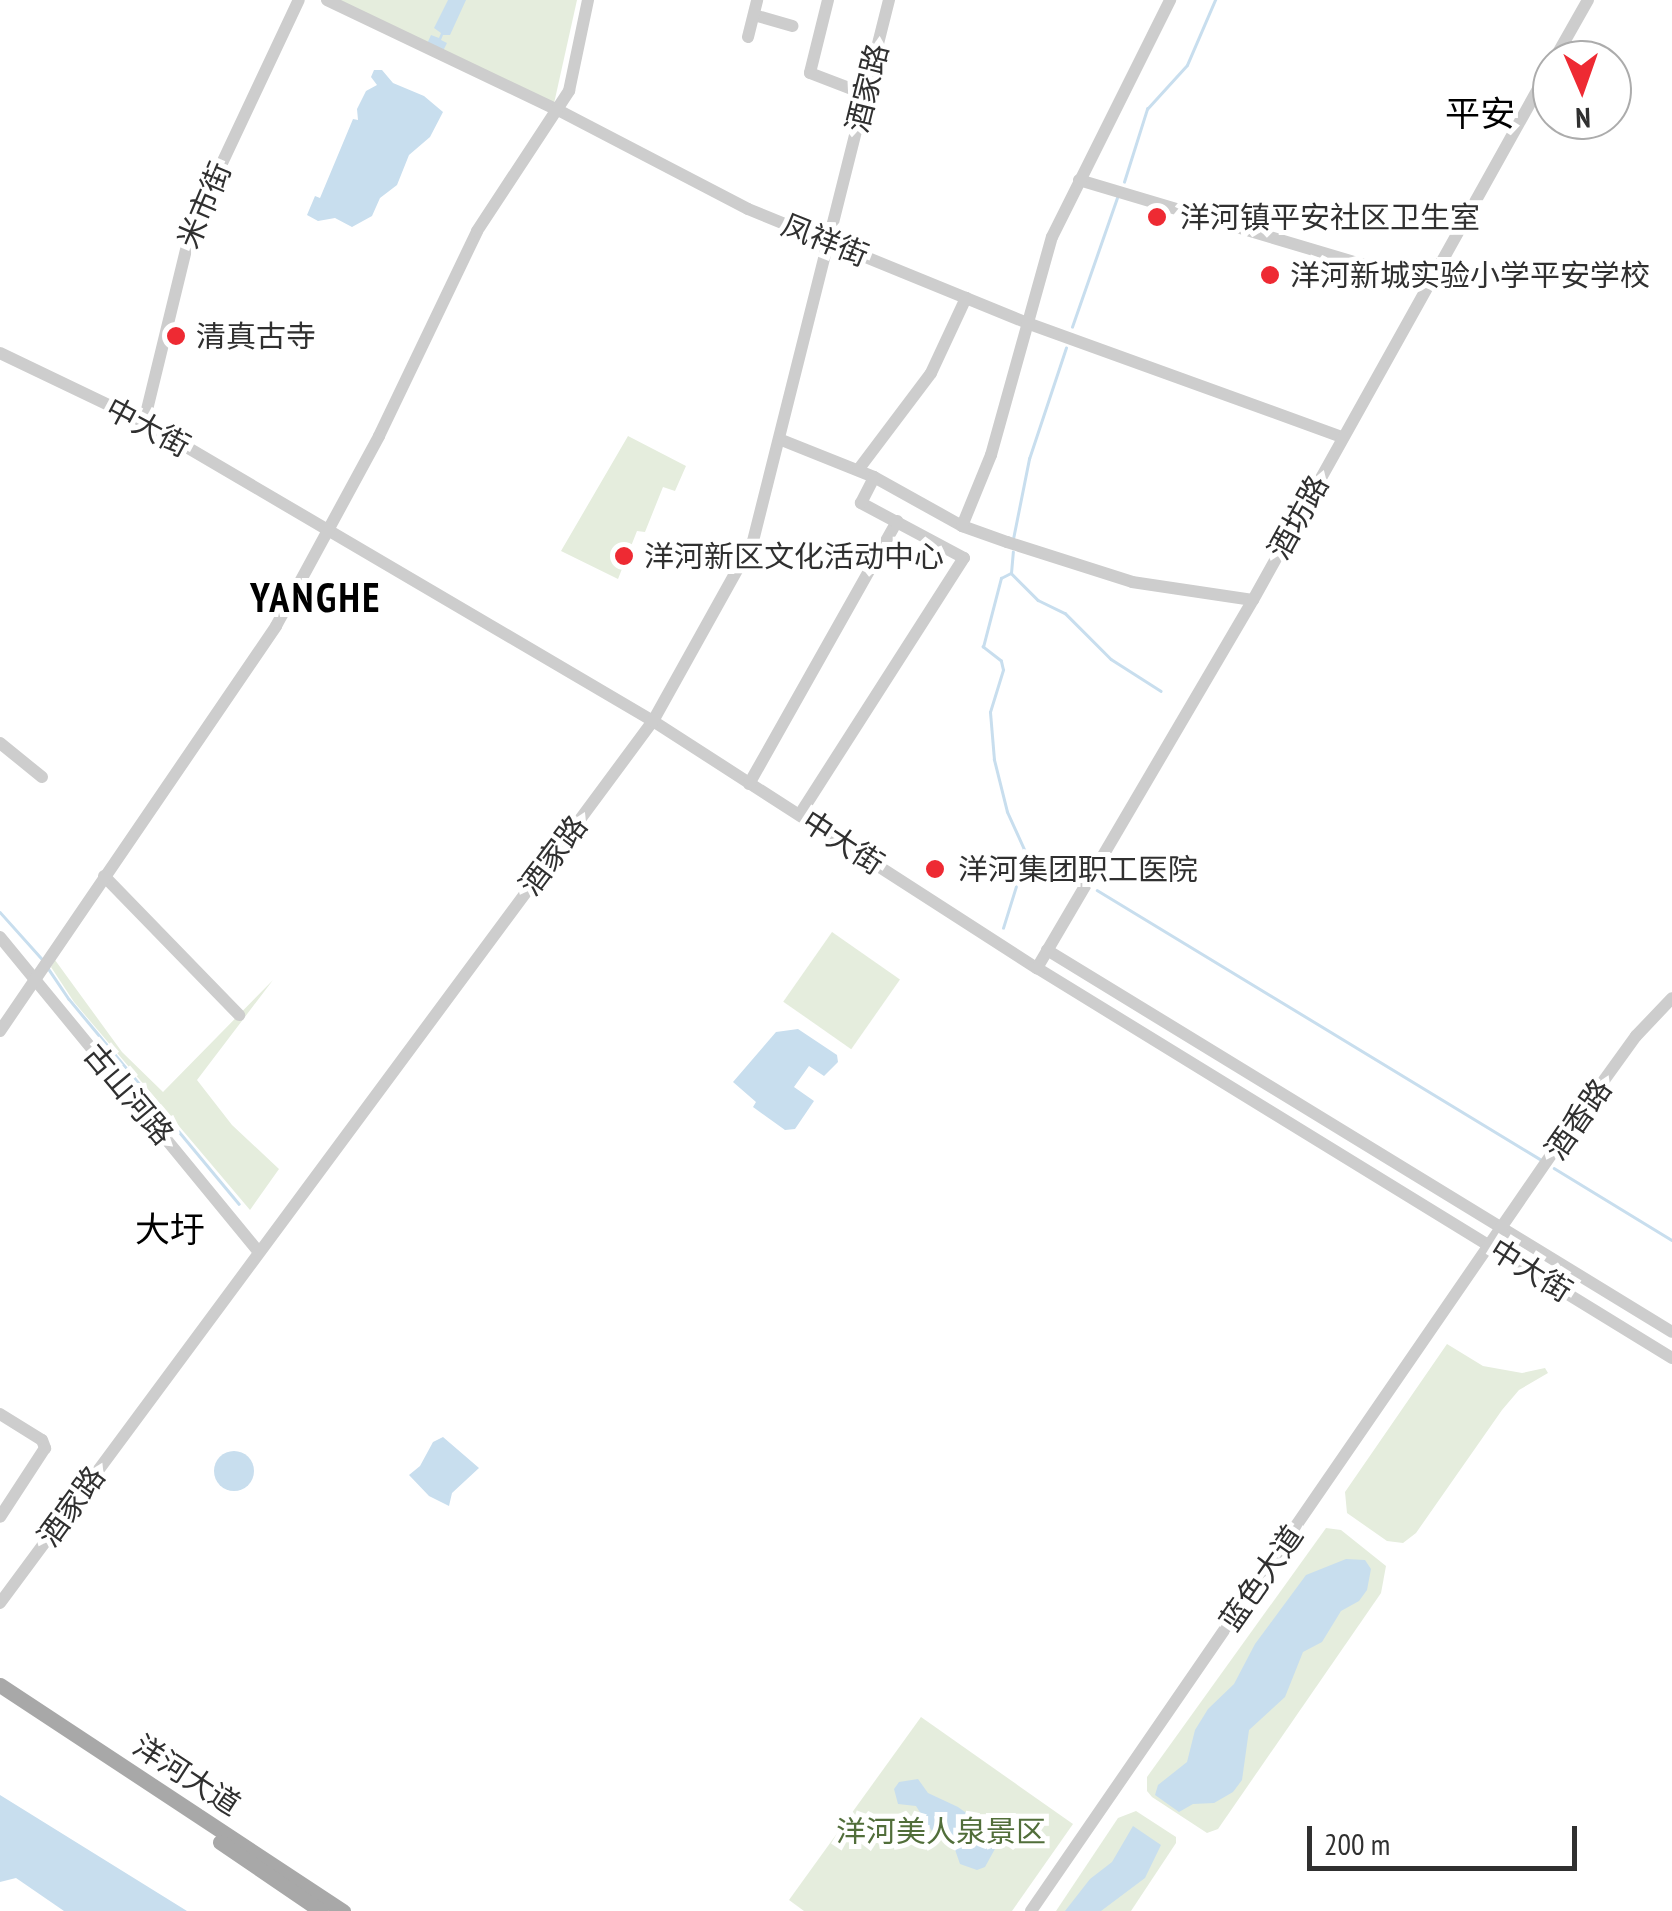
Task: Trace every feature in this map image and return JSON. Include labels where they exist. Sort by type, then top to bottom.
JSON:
[{"type":"main road","name":"洋河大道","points":[[0,1685],[342,1911]]},
{"type":"main road","name":"洋河大道","points":[[0,1696],[322,1911]]},
{"type":"street","name":"米市街","points":[[144,422],[190,229],[299,0]]},
{"type":"street","name":"凤祥街","points":[[327,0],[558,110],[748,209],[1027,322],[1342,437]]},
{"type":"street","points":[[0,1031],[276,626],[416,364],[477,231],[568,91],[588,0]]},
{"type":"street","points":[[740,0],[792,26]]},
{"type":"street","points":[[828,0],[810,74],[865,94]]},
{"type":"street","name":"酒家路","points":[[0,1603],[6,1585],[653,721],[753,541],[889,0]]},
{"type":"street","points":[[962,526],[991,455],[1052,237],[1170,0]]},
{"type":"street","name":"酒坊路","points":[[1565,40],[1588,0]]},
{"type":"street","points":[[748,37],[756,7]]},
{"type":"street","name":"酒坊路","points":[[1037,968],[1253,600],[1532,99]]},
{"type":"street","points":[[1079,180],[1428,284]]},
{"type":"street","points":[[858,470],[931,373],[966,298]]},
{"type":"street","name":"中大街","points":[[0,353],[144,422],[653,721],[1037,968],[1672,1358]]},
{"type":"street","points":[[779,439],[874,477],[962,526],[1007,542],[1132,582],[1253,600]]},
{"type":"street","points":[[800,814],[964,558],[861,503],[874,477]]},
{"type":"street","points":[[748,784],[897,522]]},
{"type":"street","points":[[0,743],[42,777]]},
{"type":"street","points":[[104,876],[239,1015]]},
{"type":"street","name":"古山河路","points":[[0,937],[38,978],[258,1251]]},
{"type":"street","name":"中大街","points":[[1047,950],[1672,1332]]},
{"type":"street","name":"酒香路","points":[[1492,1246],[1636,1036],[1672,998]]},
{"type":"street","name":"蓝色大道","points":[[1031,1911],[1492,1246]]},
{"type":"street","points":[[0,1414],[42,1440],[45,1448],[0,1517]]},
{"type":"green space","points":[[323,0],[577,0],[553,108]]},
{"type":"green space","points":[[628,436],[686,466],[675,491],[663,487],[645,532],[637,531],[618,579],[561,551]]},
{"type":"green space","points":[[832,932],[900,980],[851,1049],[783,1002]]},
{"type":"green space","points":[[55,960],[122,1052],[163,1092],[273,980],[197,1080],[232,1125],[279,1169],[250,1210],[74,1002],[51,967]]},
{"type":"green space","points":[[1447,1344],[1483,1366],[1522,1373],[1545,1368],[1548,1373],[1519,1390],[1502,1410],[1416,1533],[1403,1543],[1387,1541],[1347,1513],[1345,1492]]},
{"type":"green space","points":[[1326,1528],[1341,1530],[1386,1566],[1381,1593],[1218,1829],[1207,1833],[1152,1797],[1147,1791],[1147,1777]]},
{"type":"green space","name":"洋河美人泉景区","points":[[921,1717],[1073,1824],[1012,1911],[804,1911],[789,1900]]},
{"type":"green space","points":[[1136,1811],[1176,1837],[1176,1843],[1131,1911],[1056,1911],[1118,1818]]},
{"type":"water","points":[[448,0],[466,0],[450,35],[443,35],[441,40],[447,43],[442,53],[426,46],[431,35],[439,38],[441,33],[434,28]]},
{"type":"water","points":[[374,70],[382,70],[393,83],[424,96],[443,112],[430,137],[409,155],[397,185],[380,198],[372,216],[352,227],[335,218],[318,221],[307,215],[315,196],[320,198],[353,119],[358,120],[357,109],[366,91],[377,85],[371,77]]},
{"type":"water","points":[[798,1029],[837,1055],[838,1062],[824,1076],[809,1066],[794,1087],[814,1101],[795,1129],[785,1130],[753,1107],[756,1102],[733,1082],[776,1032]]},
{"type":"water","points":[[443,1437],[479,1468],[452,1493],[449,1506],[429,1496],[409,1475],[420,1466],[433,1442]]},
{"type":"water","points":[[234,1451],[248,1457],[254,1471],[248,1485],[234,1491],[220,1485],[214,1471],[220,1457]]},
{"type":"water","points":[[1346,1559],[1365,1560],[1371,1569],[1367,1590],[1359,1601],[1341,1611],[1322,1642],[1303,1652],[1285,1697],[1249,1730],[1242,1780],[1233,1792],[1214,1803],[1193,1804],[1179,1812],[1155,1795],[1158,1785],[1187,1762],[1195,1730],[1208,1709],[1234,1684],[1255,1644],[1306,1575]]},
{"type":"water","points":[[918,1779],[928,1793],[958,1807],[991,1831],[996,1847],[985,1867],[977,1870],[960,1864],[952,1841],[932,1831],[916,1806],[898,1804],[894,1789],[899,1782]]},
{"type":"water","points":[[0,1795],[187,1911],[64,1911],[16,1878],[0,1882]]},
{"type":"water","points":[[1133,1826],[1161,1845],[1145,1878],[1101,1911],[1065,1911],[1090,1879],[1112,1862]]},
{"type":"waterway","points":[[1124,182],[1147,109],[1187,65],[1215,0]]},
{"type":"waterway","points":[[1072,327],[1117,198]]},
{"type":"waterway","points":[[1013,539],[1029,459],[1066,348]]},
{"type":"waterway","points":[[1003,928],[1026,854],[1007,812],[994,760],[990,712],[1003,670],[1001,661],[983,647],[1001,578],[1011,573],[1013,552]]},
{"type":"waterway","points":[[1011,573],[1038,600],[1065,613],[1111,659],[1161,691]]},
{"type":"waterway","points":[[1097,890],[1540,1159]]},
{"type":"waterway","points":[[0,912],[44,961]]},
{"type":"waterway","points":[[48,968],[69,999],[239,1204]]},
{"type":"waterway","points":[[1554,1168],[1672,1240]]},
{"type":"place","name":"洋河镇平安社区卫生室","points":[[1157,217]]},
{"type":"place","name":"洋河新城实验小学平安学校","points":[[1270,275]]},
{"type":"place","name":"清真古寺","points":[[176,336]]},
{"type":"place","name":"洋河新区文化活动中心","points":[[624,556]]},
{"type":"place","name":"洋河集团职工医院","points":[[935,869]]},
{"type":"district","name":"平安","points":[[1480,113]]},
{"type":"district","name":"YANGHE","points":[[316,597]]},
{"type":"district","name":"大圩","points":[[170,1229]]}]
